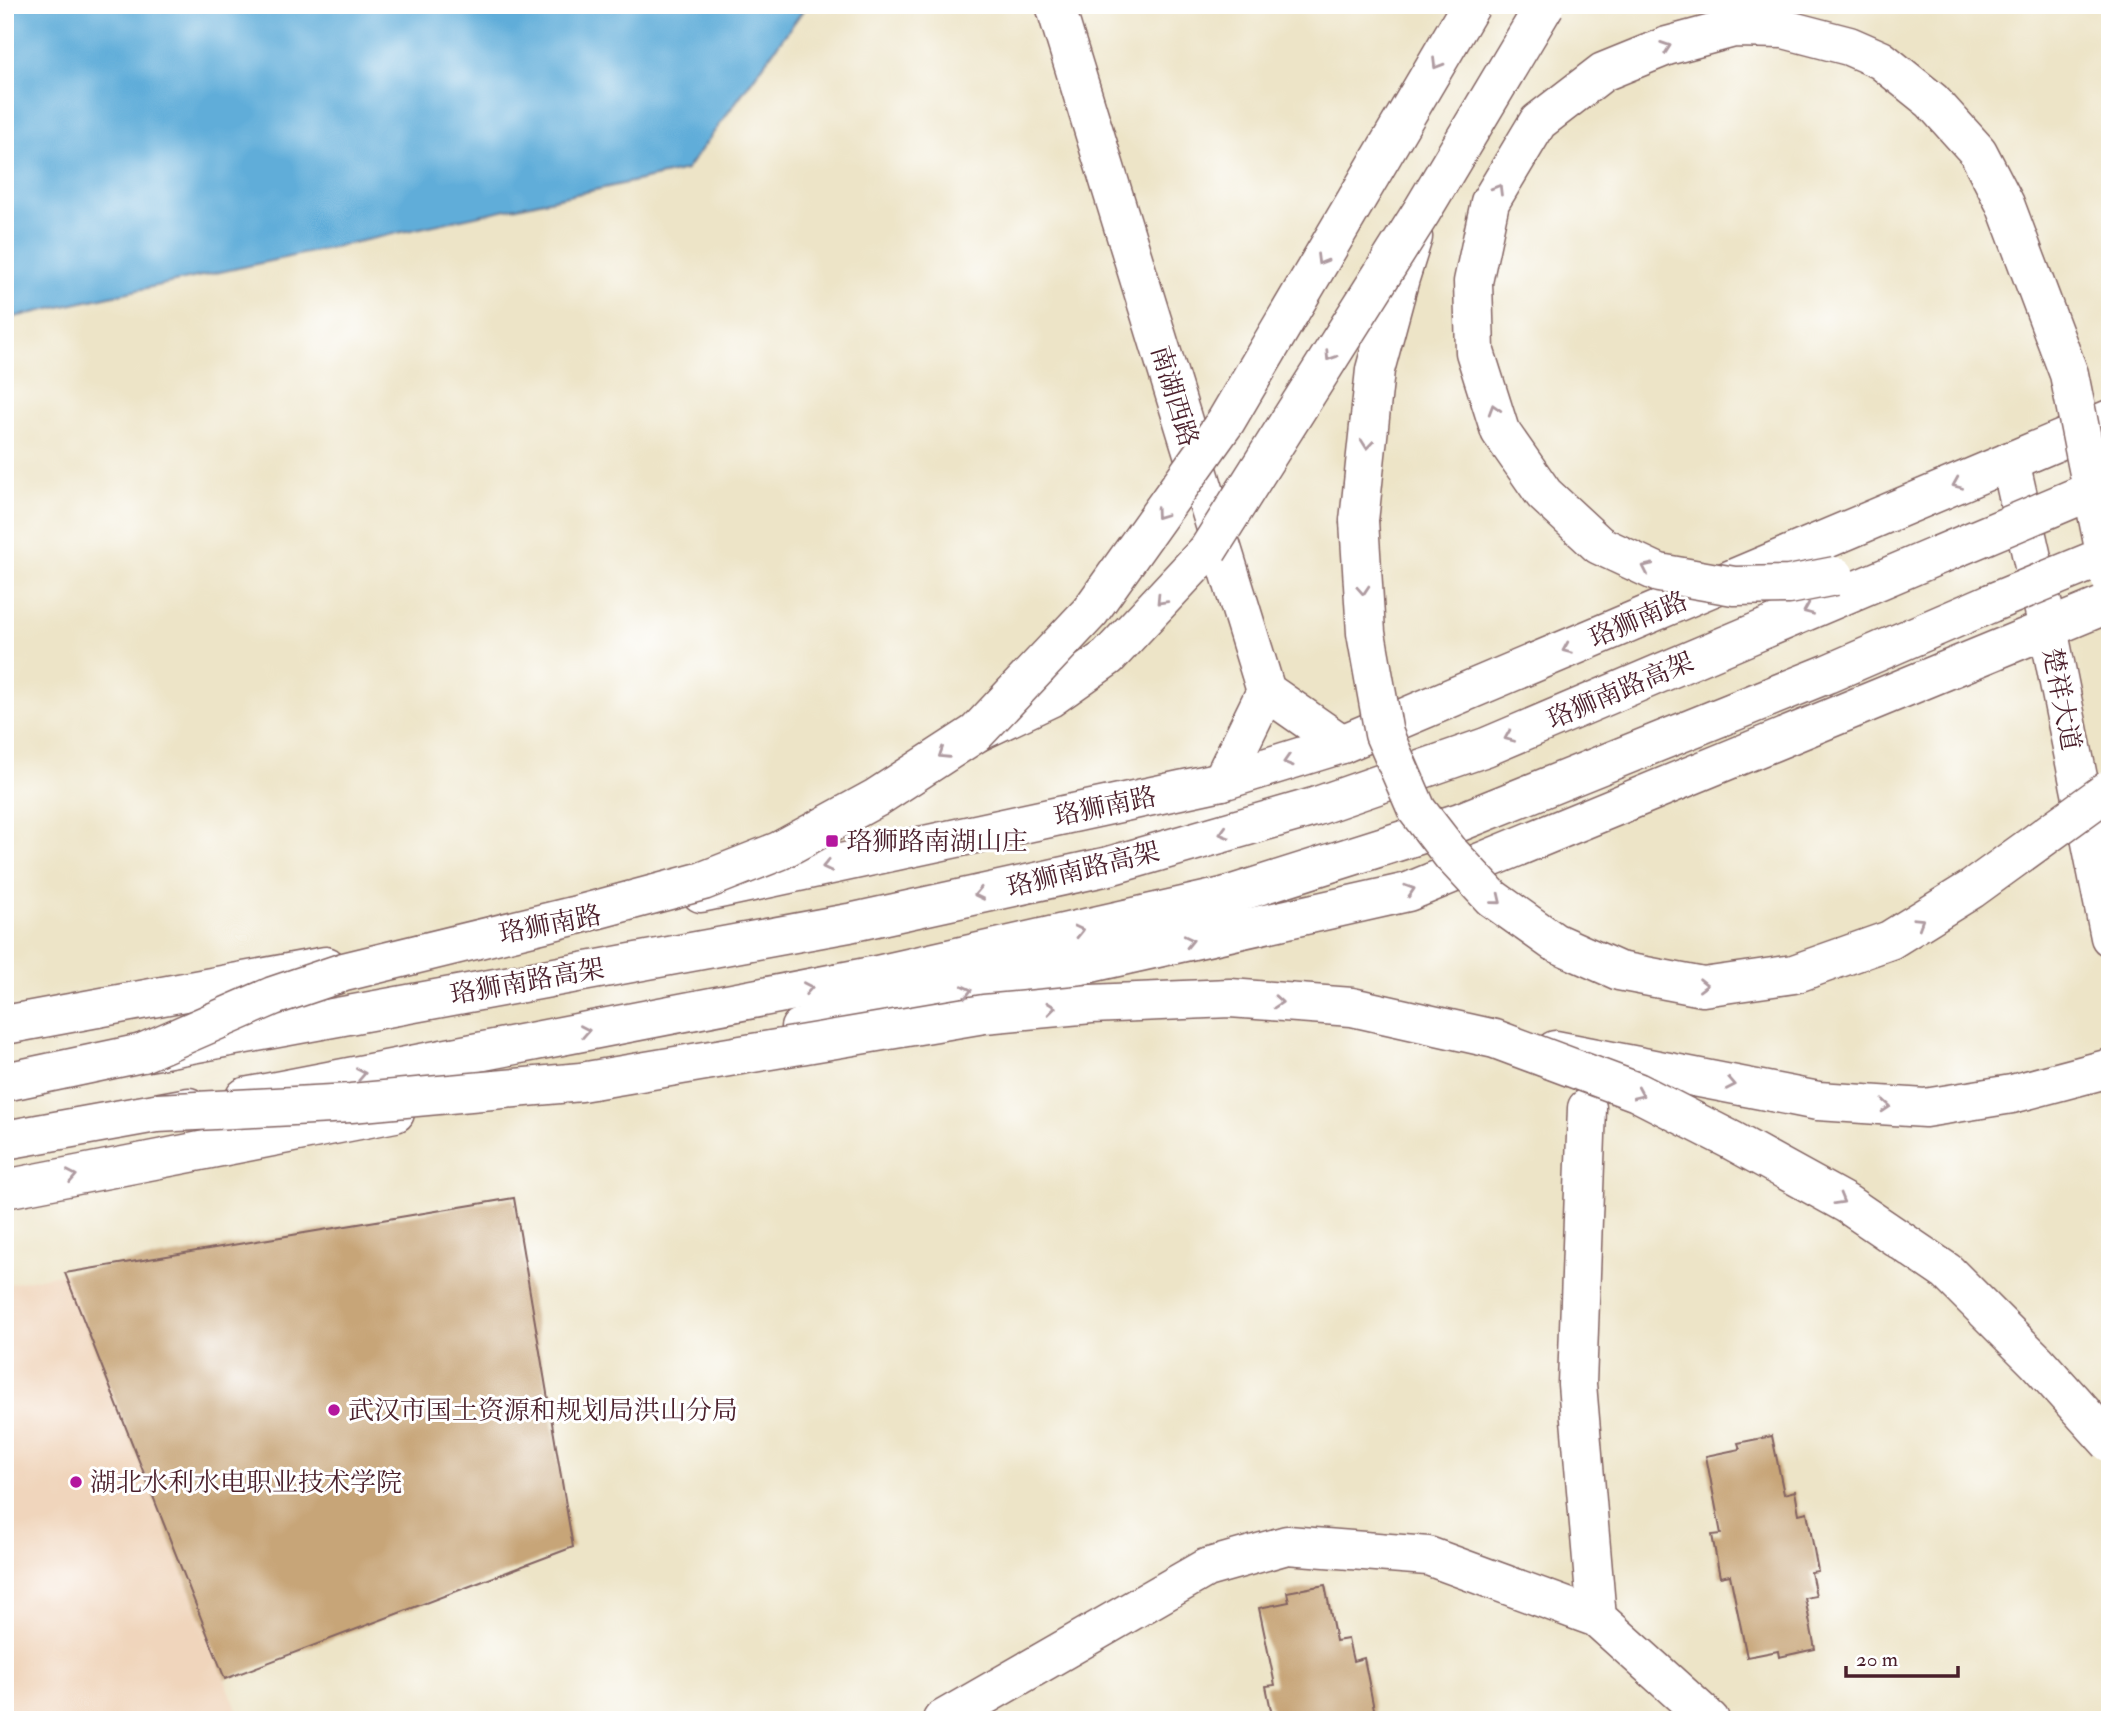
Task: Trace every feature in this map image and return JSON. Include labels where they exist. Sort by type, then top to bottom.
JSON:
[{"type":"main road","name":"南湖西路","points":[[1055,5],[1266,691]]},
{"type":"main road","points":[[976,733],[1090,612],[1226,421],[1471,5]]},
{"type":"main road","points":[[142,1053],[273,996],[344,972],[704,881],[779,851],[876,798],[976,733],[1050,698],[1108,657],[1208,550],[1422,211],[1545,5]]},
{"type":"main road","points":[[1939,555],[1789,585],[1734,586],[1658,573],[1599,545],[1544,494],[1500,431],[1475,352],[1473,282],[1490,202],[1538,122],[1603,72],[1667,46],[1734,28],[1784,29],[1849,46],[1881,60],[1932,101],[1978,152],[2004,204],[2069,374],[2110,578]]},
{"type":"main road","points":[[1422,211],[1400,278],[1375,370],[1359,522],[1366,633],[1384,734],[1417,810],[1451,854],[1492,898],[1554,942],[1619,971],[1703,987],[1794,974],[1890,940],[1972,889],[2110,789]]},
{"type":"main road","name":"珞狮南路","points":[[5,1025],[616,911],[1222,781],[1342,744],[2110,419]]},
{"type":"main road","name":"楚祥大道","points":[[2010,461],[2048,628],[2110,937]]},
{"type":"main road","name":"珞狮南路高架","points":[[5,1082],[142,1053],[849,923],[1109,866],[1314,807],[1486,747],[2110,483]]},
{"type":"main road","points":[[5,1140],[877,975],[1223,897],[1460,822],[1827,674],[2110,554]]},
{"type":"main road","points":[[5,1189],[614,1070],[1408,892],[2110,603]]},
{"type":"main road","points":[[1222,781],[1266,691],[1342,744]]},
{"type":"main road","points":[[157,1113],[351,1103],[581,1082],[984,1014],[1091,1004],[1230,998],[1352,1007],[1495,1039],[1818,1101],[1925,1108],[2012,1094],[2110,1068]]},
{"type":"main road","points":[[1495,1039],[1637,1092],[1731,1140],[1847,1205],[1947,1272],[2037,1362],[2110,1443]]},
{"type":"main road","points":[[1587,1108],[1577,1384],[1597,1618]]},
{"type":"main road","points":[[942,1720],[1206,1568],[1287,1545],[1428,1556],[1597,1618],[1710,1720]]},
{"type":"shaded area","name":"湖北水利水电职业技术学院","points":[[65,1273],[241,1720],[5,1720],[5,1285]]},
{"type":"water","points":[[5,5],[807,5],[686,170],[5,319]]},
{"type":"building","name":"武汉市国土资源和规划局洪山分局","points":[[514,1198],[573,1547],[225,1679],[65,1273]]},
{"type":"building","points":[[1772,1436],[1784,1494],[1795,1491],[1799,1514],[1807,1512],[1818,1571],[1811,1572],[1816,1596],[1805,1598],[1815,1649],[1779,1657],[1778,1651],[1747,1657],[1730,1575],[1720,1577],[1712,1535],[1721,1534],[1706,1456],[1740,1449],[1738,1443]]},
{"type":"building","points":[[1325,1585],[1336,1641],[1348,1639],[1353,1661],[1364,1658],[1375,1714],[1364,1717],[1364,1720],[1273,1720],[1266,1686],[1275,1685],[1259,1608],[1289,1602],[1287,1592]]},
{"type":"place","name":"珞狮路南湖山庄","points":[[832,841]]},
{"type":"place","name":"武汉市国土资源和规划局洪山分局","points":[[334,1410]]},
{"type":"place","name":"湖北水利水电职业技术学院","points":[[76,1482]]}]
